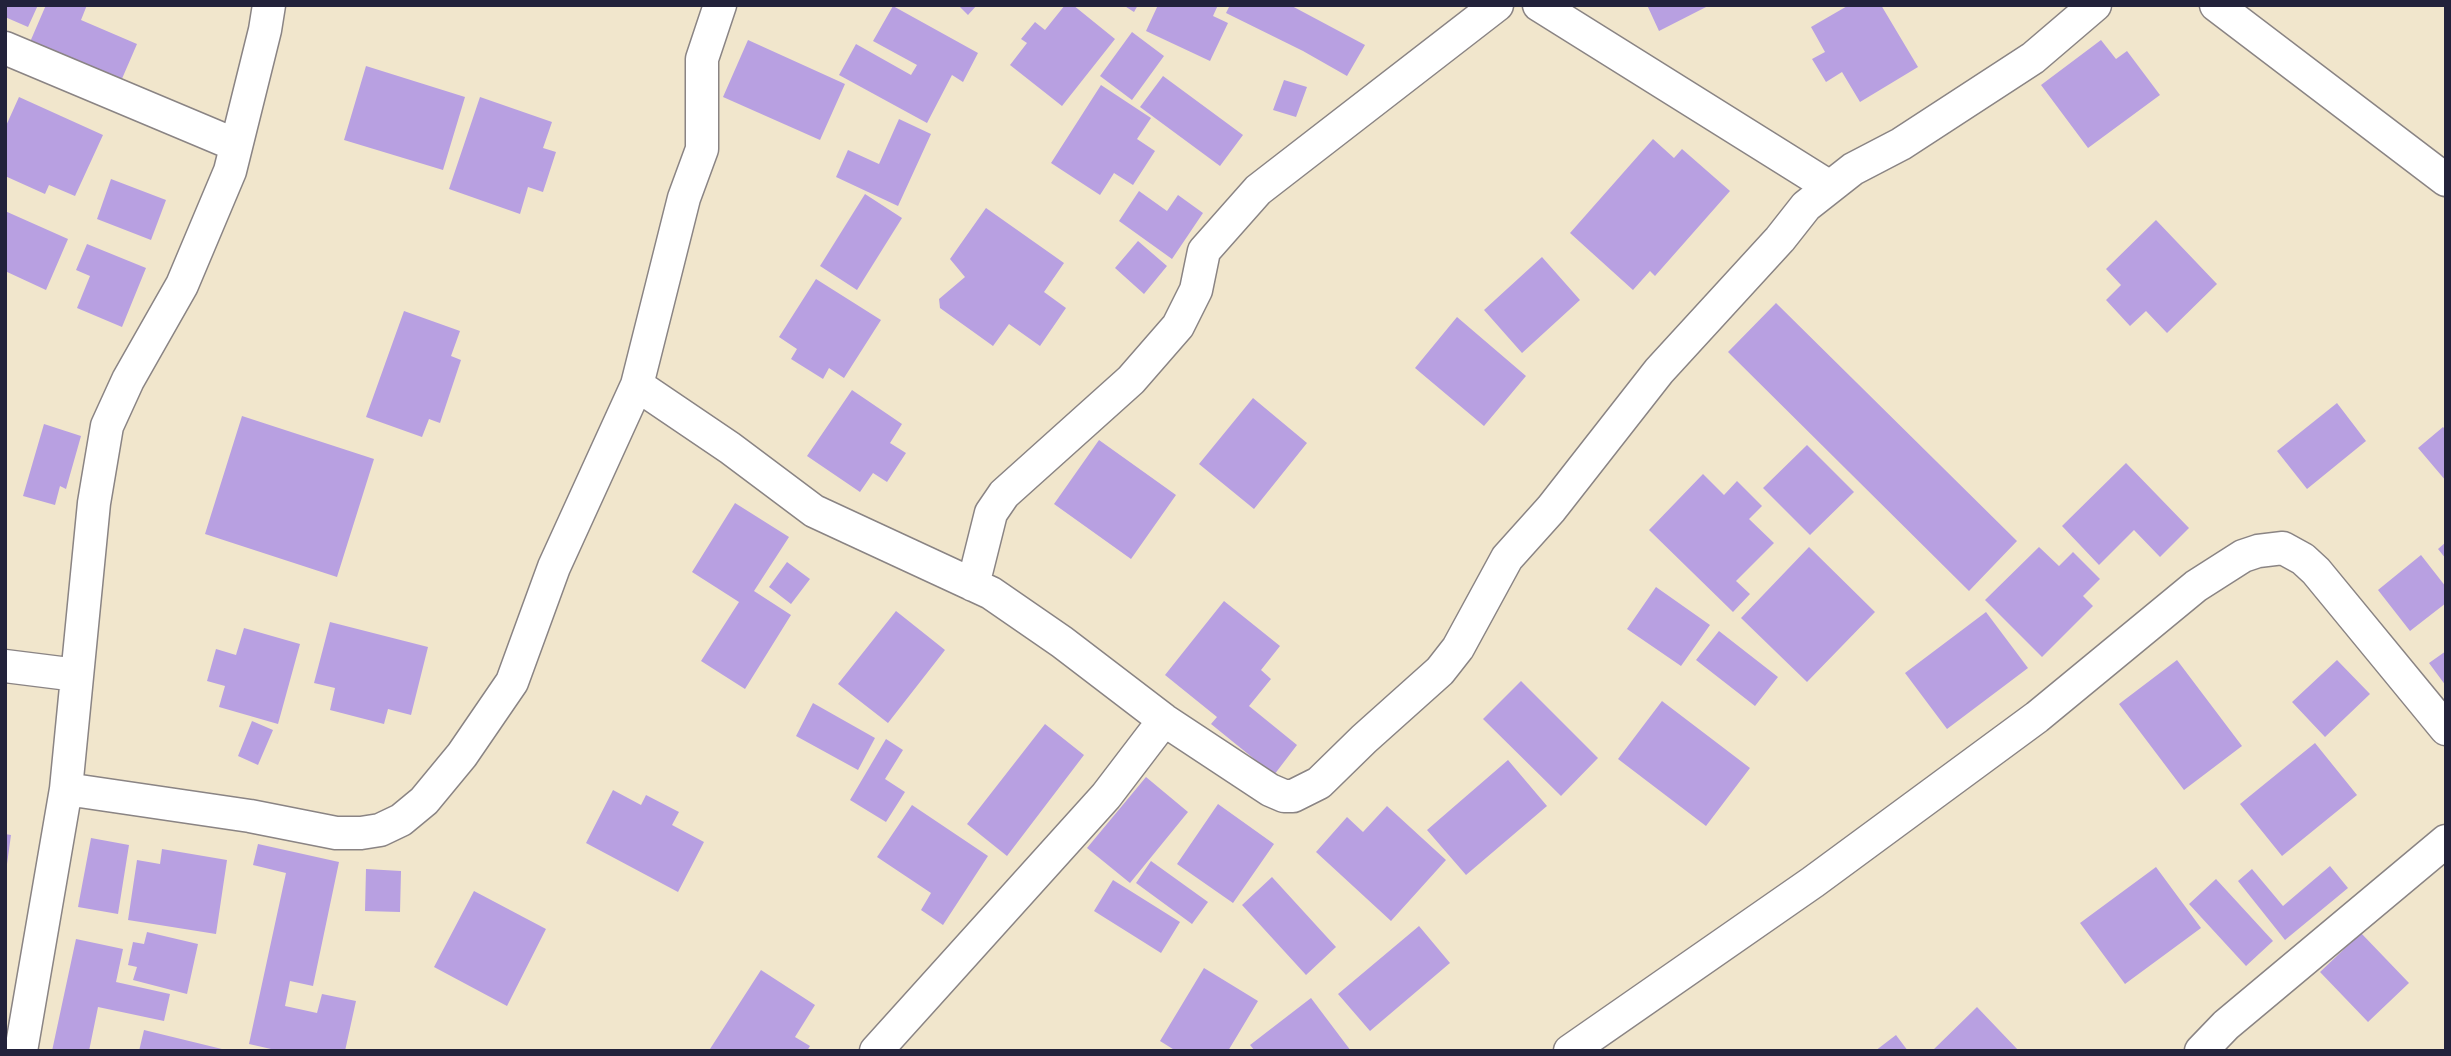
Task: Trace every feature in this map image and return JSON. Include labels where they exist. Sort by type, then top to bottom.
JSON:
[{"type":"street","points":[[21,1051],[17,1007],[66,789],[94,503],[107,426],[128,380],[182,285],[230,171],[269,5]]},
{"type":"street","points":[[66,789],[250,816],[336,833],[361,834],[380,830],[401,820],[424,801],[462,755],[512,682],[555,567],[637,385],[684,198],[702,149],[702,59],[720,5]]},
{"type":"street","points":[[973,585],[990,513],[1004,494],[1131,380],[1178,326],[1196,290],[1205,251],[1258,190],[1497,5]]},
{"type":"street","points":[[1539,5],[1830,187]]},
{"type":"street","points":[[637,385],[730,448],[814,511],[991,593],[1062,642],[1164,720],[1270,790],[1284,796],[1302,793],[1319,783],[1440,671],[1458,648],[1507,558],[1551,509],[1659,370],[1780,239],[1806,206],[1853,169],[1901,144],[2033,58],[2095,5]]},
{"type":"street","points":[[2216,5],[2446,180]]},
{"type":"street","points":[[5,48],[236,145]]},
{"type":"street","points":[[1570,1051],[1858,849],[2037,717],[2196,586],[2243,556],[2283,548],[2303,559],[2316,571],[2446,729]]},
{"type":"street","points":[[5,666],[77,675]]},
{"type":"street","points":[[876,1051],[1106,796],[1164,720]]},
{"type":"street","points":[[2201,1051],[2226,1025],[2446,841]]},
{"type":"building","points":[[7,5],[38,5],[28,27],[5,17]]},
{"type":"building","points":[[46,5],[87,5],[81,20],[137,44],[121,81],[30,42]]},
{"type":"building","points":[[958,5],[977,5],[968,15]]},
{"type":"building","points":[[1065,5],[1073,5],[1115,39],[1062,106],[1010,65],[1027,43],[1021,39],[1035,22],[1045,30]]},
{"type":"building","points":[[1123,5],[1138,5],[1134,12]]},
{"type":"building","points":[[1158,5],[1218,5],[1213,16],[1228,23],[1210,61],[1146,31]]},
{"type":"building","points":[[1230,5],[1290,5],[1365,45],[1347,76],[1226,13]]},
{"type":"building","points":[[1647,5],[1710,5],[1659,31]]},
{"type":"building","points":[[1849,5],[1881,5],[1918,67],[1860,102],[1842,72],[1826,82],[1812,59],[1825,52],[1811,27]]},
{"type":"building","points":[[893,6],[978,53],[963,82],[952,75],[927,123],[839,75],[856,44],[911,75],[917,65],[873,41]]},
{"type":"building","points":[[1132,32],[1164,56],[1132,100],[1100,76]]},
{"type":"building","points":[[748,40],[845,84],[820,140],[723,97]]},
{"type":"building","points":[[2101,40],[2116,59],[2127,51],[2160,95],[2088,148],[2041,85]]},
{"type":"building","points":[[366,66],[465,97],[443,170],[344,140]]},
{"type":"building","points":[[1163,76],[1243,135],[1220,166],[1140,107]]},
{"type":"building","points":[[1284,80],[1307,87],[1296,117],[1273,110]]},
{"type":"building","points":[[1101,85],[1151,118],[1137,139],[1155,151],[1133,185],[1114,173],[1100,195],[1051,163]]},
{"type":"building","points":[[19,97],[103,135],[75,196],[49,185],[45,194],[5,176],[5,128]]},
{"type":"building","points":[[480,97],[552,122],[543,148],[556,152],[543,192],[528,187],[520,214],[449,189]]},
{"type":"building","points":[[899,119],[931,134],[898,206],[836,177],[848,150],[879,164]]},
{"type":"building","points":[[1653,139],[1674,158],[1682,149],[1730,191],[1655,276],[1650,271],[1633,290],[1570,233]]},
{"type":"building","points":[[111,179],[166,200],[151,240],[97,219]]},
{"type":"building","points":[[1139,191],[1167,211],[1178,195],[1203,213],[1172,259],[1119,221]]},
{"type":"building","points":[[865,194],[902,218],[857,290],[820,266]]},
{"type":"building","points":[[986,208],[1064,263],[1044,292],[1066,308],[1040,346],[1009,324],[993,346],[940,308],[939,299],[965,277],[950,259]]},
{"type":"building","points":[[5,211],[68,239],[46,290],[5,271]]},
{"type":"building","points":[[2156,220],[2217,284],[2167,333],[2146,311],[2130,326],[2106,300],[2121,285],[2106,269]]},
{"type":"building","points":[[1138,241],[1167,266],[1144,294],[1115,268]]},
{"type":"building","points":[[87,244],[146,268],[122,327],[77,308],[90,276],[76,270]]},
{"type":"building","points":[[1542,257],[1580,300],[1522,353],[1484,310]]},
{"type":"building","points":[[816,279],[881,320],[844,378],[829,368],[823,379],[791,359],[797,349],[779,337]]},
{"type":"building","points":[[1776,303],[2017,541],[1969,591],[1728,352]]},
{"type":"building","points":[[404,311],[460,331],[451,356],[461,360],[440,423],[429,419],[422,437],[366,417]]},
{"type":"building","points":[[1457,317],[1526,376],[1484,426],[1415,368]]},
{"type":"building","points":[[852,390],[902,424],[890,443],[906,453],[887,482],[873,473],[860,492],[807,456]]},
{"type":"building","points":[[1253,398],[1307,443],[1254,509],[1199,464]]},
{"type":"building","points":[[2337,403],[2366,441],[2307,489],[2277,451]]},
{"type":"building","points":[[242,416],[374,459],[337,577],[205,534]]},
{"type":"building","points":[[44,424],[81,436],[66,489],[60,486],[55,505],[23,496]]},
{"type":"building","points":[[2443,427],[2446,430],[2446,481],[2418,448]]},
{"type":"building","points":[[1099,440],[1176,495],[1131,559],[1054,504]]},
{"type":"building","points":[[1807,445],[1854,492],[1810,535],[1763,488]]},
{"type":"building","points":[[2126,463],[2189,528],[2160,557],[2134,530],[2099,565],[2062,526]]},
{"type":"building","points":[[1703,474],[1724,495],[1737,481],[1762,506],[1749,519],[1774,543],[1736,581],[1750,594],[1733,612],[1649,530]]},
{"type":"building","points":[[735,503],[789,537],[754,591],[791,615],[745,689],[701,661],[739,602],[692,572]]},
{"type":"building","points":[[2446,542],[2446,559],[2438,549]]},
{"type":"building","points":[[1809,547],[1875,612],[1807,682],[1741,618]]},
{"type":"building","points":[[2039,547],[2059,566],[2073,552],[2100,579],[2083,596],[2093,606],[2042,657],[1985,600]]},
{"type":"building","points":[[2421,555],[2446,587],[2446,603],[2410,631],[2378,590]]},
{"type":"building","points":[[787,562],[810,579],[791,604],[769,587]]},
{"type":"building","points":[[1656,587],[1710,625],[1681,666],[1627,629]]},
{"type":"building","points":[[1224,601],[1280,646],[1261,670],[1271,679],[1249,706],[1297,745],[1274,775],[1211,724],[1217,717],[1165,675]]},
{"type":"building","points":[[896,611],[945,650],[888,723],[838,684]]},
{"type":"building","points":[[1986,612],[2028,668],[1947,729],[1905,673]]},
{"type":"building","points":[[330,622],[428,647],[411,715],[388,709],[384,724],[330,710],[335,688],[314,683]]},
{"type":"building","points":[[244,628],[300,644],[278,724],[219,707],[225,686],[207,681],[216,649],[236,655]]},
{"type":"building","points":[[1719,631],[1778,677],[1755,706],[1696,660]]},
{"type":"building","points":[[2446,651],[2446,686],[2429,663]]},
{"type":"building","points":[[2177,660],[2242,746],[2184,790],[2119,704]]},
{"type":"building","points":[[2337,660],[2370,694],[2325,737],[2292,702]]},
{"type":"building","points":[[1521,681],[1598,758],[1561,796],[1483,719]]},
{"type":"building","points":[[1662,701],[1750,768],[1706,826],[1618,759]]},
{"type":"building","points":[[813,703],[875,738],[858,770],[796,736]]},
{"type":"building","points":[[252,721],[273,730],[258,765],[238,756]]},
{"type":"building","points":[[1045,724],[1084,755],[1007,856],[967,824]]},
{"type":"building","points":[[886,739],[903,750],[885,779],[905,792],[886,822],[850,800]]},
{"type":"building","points":[[2315,743],[2357,795],[2282,856],[2240,804]]},
{"type":"building","points":[[1508,760],[1547,806],[1466,875],[1427,830]]},
{"type":"building","points":[[1146,777],[1188,812],[1130,883],[1087,848]]},
{"type":"building","points":[[613,790],[641,805],[646,795],[679,812],[672,825],[704,842],[678,892],[586,843]]},
{"type":"building","points":[[1218,804],[1274,844],[1233,903],[1177,864]]},
{"type":"building","points":[[912,805],[988,856],[943,925],[921,910],[931,893],[877,857]]},
{"type":"building","points":[[1387,806],[1446,860],[1391,921],[1316,852],[1347,817],[1363,832]]},
{"type":"building","points":[[5,834],[11,835],[7,864],[5,863]]},
{"type":"building","points":[[91,838],[129,845],[118,914],[78,907]]},
{"type":"building","points":[[258,844],[339,862],[313,986],[290,981],[285,1006],[317,1013],[322,994],[356,1001],[345,1051],[280,1051],[249,1044],[286,873],[253,865]]},
{"type":"building","points":[[162,849],[227,860],[216,934],[128,920],[137,860],[160,864]]},
{"type":"building","points":[[1151,861],[1208,902],[1192,924],[1136,883]]},
{"type":"building","points":[[2330,866],[2348,888],[2285,940],[2238,881],[2252,869],[2283,906]]},
{"type":"building","points":[[2156,867],[2201,928],[2125,984],[2080,923]]},
{"type":"building","points":[[366,869],[401,871],[400,912],[365,911]]},
{"type":"building","points":[[1272,877],[1336,947],[1306,975],[1242,905]]},
{"type":"building","points":[[2216,879],[2273,941],[2246,966],[2189,904]]},
{"type":"building","points":[[1113,880],[1180,922],[1161,953],[1094,911]]},
{"type":"building","points":[[474,891],[546,929],[507,1006],[434,967]]},
{"type":"building","points":[[1419,926],[1450,963],[1370,1031],[1338,994]]},
{"type":"building","points":[[147,932],[198,944],[187,994],[133,980],[137,967],[128,965],[133,942],[144,944]]},
{"type":"building","points":[[2361,933],[2409,983],[2368,1022],[2320,972]]},
{"type":"building","points":[[76,939],[123,949],[116,982],[170,994],[164,1021],[98,1007],[89,1051],[52,1051]]},
{"type":"building","points":[[1204,968],[1258,1001],[1228,1051],[1176,1051],[1160,1041]]},
{"type":"building","points":[[761,970],[815,1005],[795,1037],[810,1046],[807,1051],[713,1051],[710,1049]]},
{"type":"building","points":[[1311,998],[1351,1051],[1255,1051],[1250,1045]]},
{"type":"building","points":[[1977,1007],[2019,1051],[1932,1051]]},
{"type":"building","points":[[144,1030],[226,1050],[226,1051],[139,1051]]},
{"type":"building","points":[[1896,1035],[1908,1051],[1875,1051]]}]
